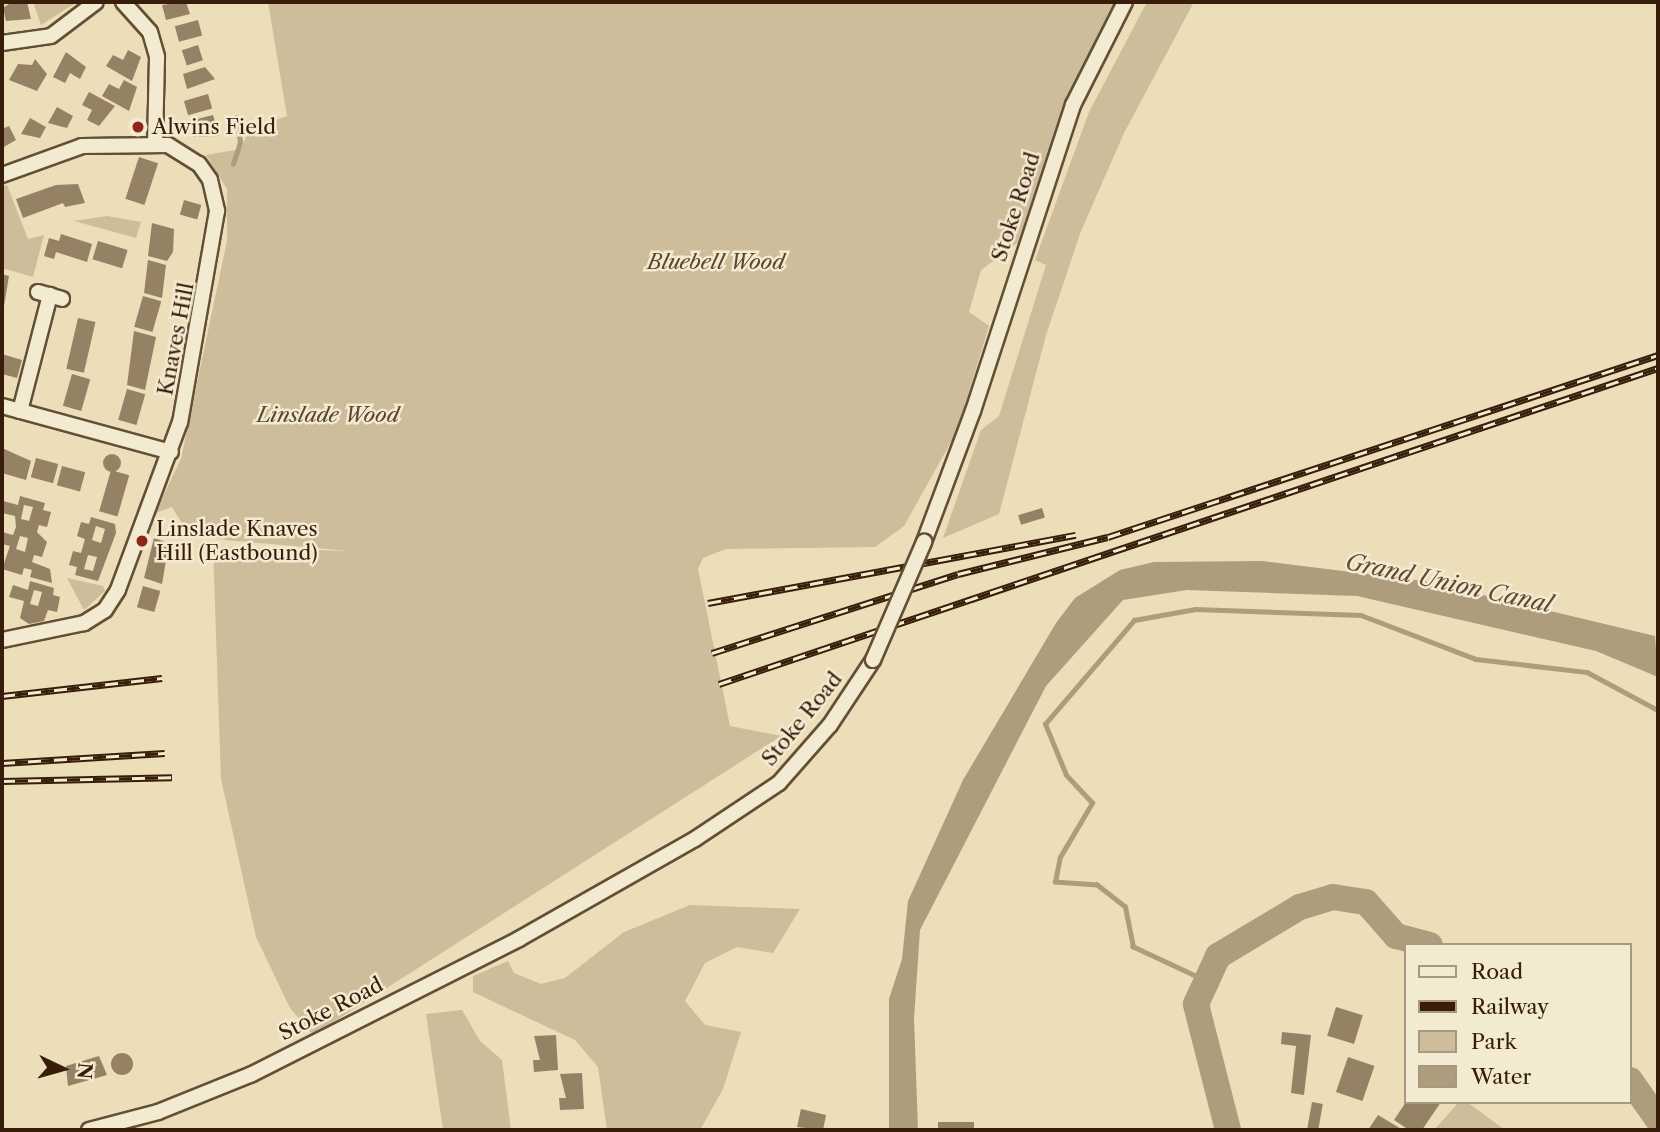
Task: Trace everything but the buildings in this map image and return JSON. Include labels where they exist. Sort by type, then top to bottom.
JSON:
[{"type":"street","points":[[2,43],[51,36],[96,2]]},
{"type":"street","points":[[123,2],[150,32],[157,57],[155,144]]},
{"type":"street","name":"Stoke Road","points":[[89,1130],[158,1112],[252,1074],[519,939],[695,839],[779,783],[830,725],[873,660],[924,542],[973,411],[1073,105],[1125,2]]},
{"type":"street","name":"Knaves Hill","points":[[2,175],[82,146],[168,145],[199,164],[210,180],[217,211],[198,343],[171,452],[105,610],[66,630],[2,640]]},
{"type":"street","points":[[20,411],[50,295]]},
{"type":"street","points":[[2,406],[171,452]]},
{"type":"green space","points":[[33,2],[77,2],[41,25]]},
{"type":"green space","points":[[268,2],[1118,2],[1067,102],[1020,241],[981,270],[969,312],[989,326],[957,431],[904,526],[875,547],[726,549],[703,558],[698,569],[730,726],[781,736],[313,1035],[290,1008],[256,937],[221,779],[213,547],[350,551],[225,540],[185,528],[172,507],[155,513],[181,459],[227,241],[227,189],[206,155],[241,149],[249,129],[287,116]]},
{"type":"green space","points":[[1147,2],[1194,2],[1124,133],[1081,231],[1046,335],[999,514],[943,538],[981,430],[999,416],[1046,265],[1035,260],[1089,112]]},
{"type":"green space","points":[[7,185],[28,239],[44,235],[33,277],[2,268],[2,186]]},
{"type":"green space","points":[[107,216],[141,222],[136,238],[74,221]]},
{"type":"green space","points":[[67,578],[103,586],[105,591],[84,610]]},
{"type":"green space","points":[[690,905],[800,909],[773,953],[737,947],[705,963],[685,1001],[705,1025],[741,1032],[723,1089],[700,1130],[607,1130],[598,1067],[575,1040],[473,992],[473,976],[508,961],[514,973],[541,984],[565,978],[624,932]]},
{"type":"green space","points":[[462,1010],[480,1041],[502,1060],[511,1130],[443,1130],[426,1014]]},
{"type":"green space","points":[[1457,1104],[1470,1104],[1505,1130],[1434,1130]]},
{"type":"water","points":[[1262,561],[1424,581],[1655,636],[1658,677],[1596,651],[1357,596],[1187,590],[1123,600],[1046,686],[920,930],[914,1018],[918,1130],[889,1130],[889,999],[902,959],[908,901],[963,780],[1056,623],[1075,598],[1120,570],[1154,562]]},
{"type":"waterway","points":[[233,164],[240,142],[236,117]]},
{"type":"waterway","points":[[1206,981],[1133,947],[1125,907],[1097,885],[1055,882],[1060,857],[1092,803],[1066,775],[1045,724],[1134,620],[1195,609],[1361,615],[1476,659],[1587,672],[1658,710]]},
{"type":"waterway","points":[[1228,1130],[1196,1004],[1218,956],[1300,907],[1333,897],[1366,902],[1396,936],[1422,943]]},
{"type":"waterway","points":[[1632,1083],[1658,1120]]},
{"type":"railway","points":[[712,653],[958,574],[1108,537],[1658,355]]},
{"type":"railway","points":[[719,684],[1658,368]]},
{"type":"railway","points":[[708,603],[1076,535]]},
{"type":"railway","points":[[2,696],[162,678]]},
{"type":"railway","points":[[2,763],[165,753]]},
{"type":"railway","points":[[2,781],[172,777]]},
{"type":"place","name":"Alwins Field","points":[[138,127]]},
{"type":"place","name":"Linslade Knaves Hill (Eastbound)","points":[[142,541]]},
{"type":"park label","name":"Bluebell Wood","points":[[716,262]]},
{"type":"park label","name":"Linslade Wood","points":[[328,415]]},
{"type":"water label","name":"Grand Union Canal","points":[[1449,583]]}]
